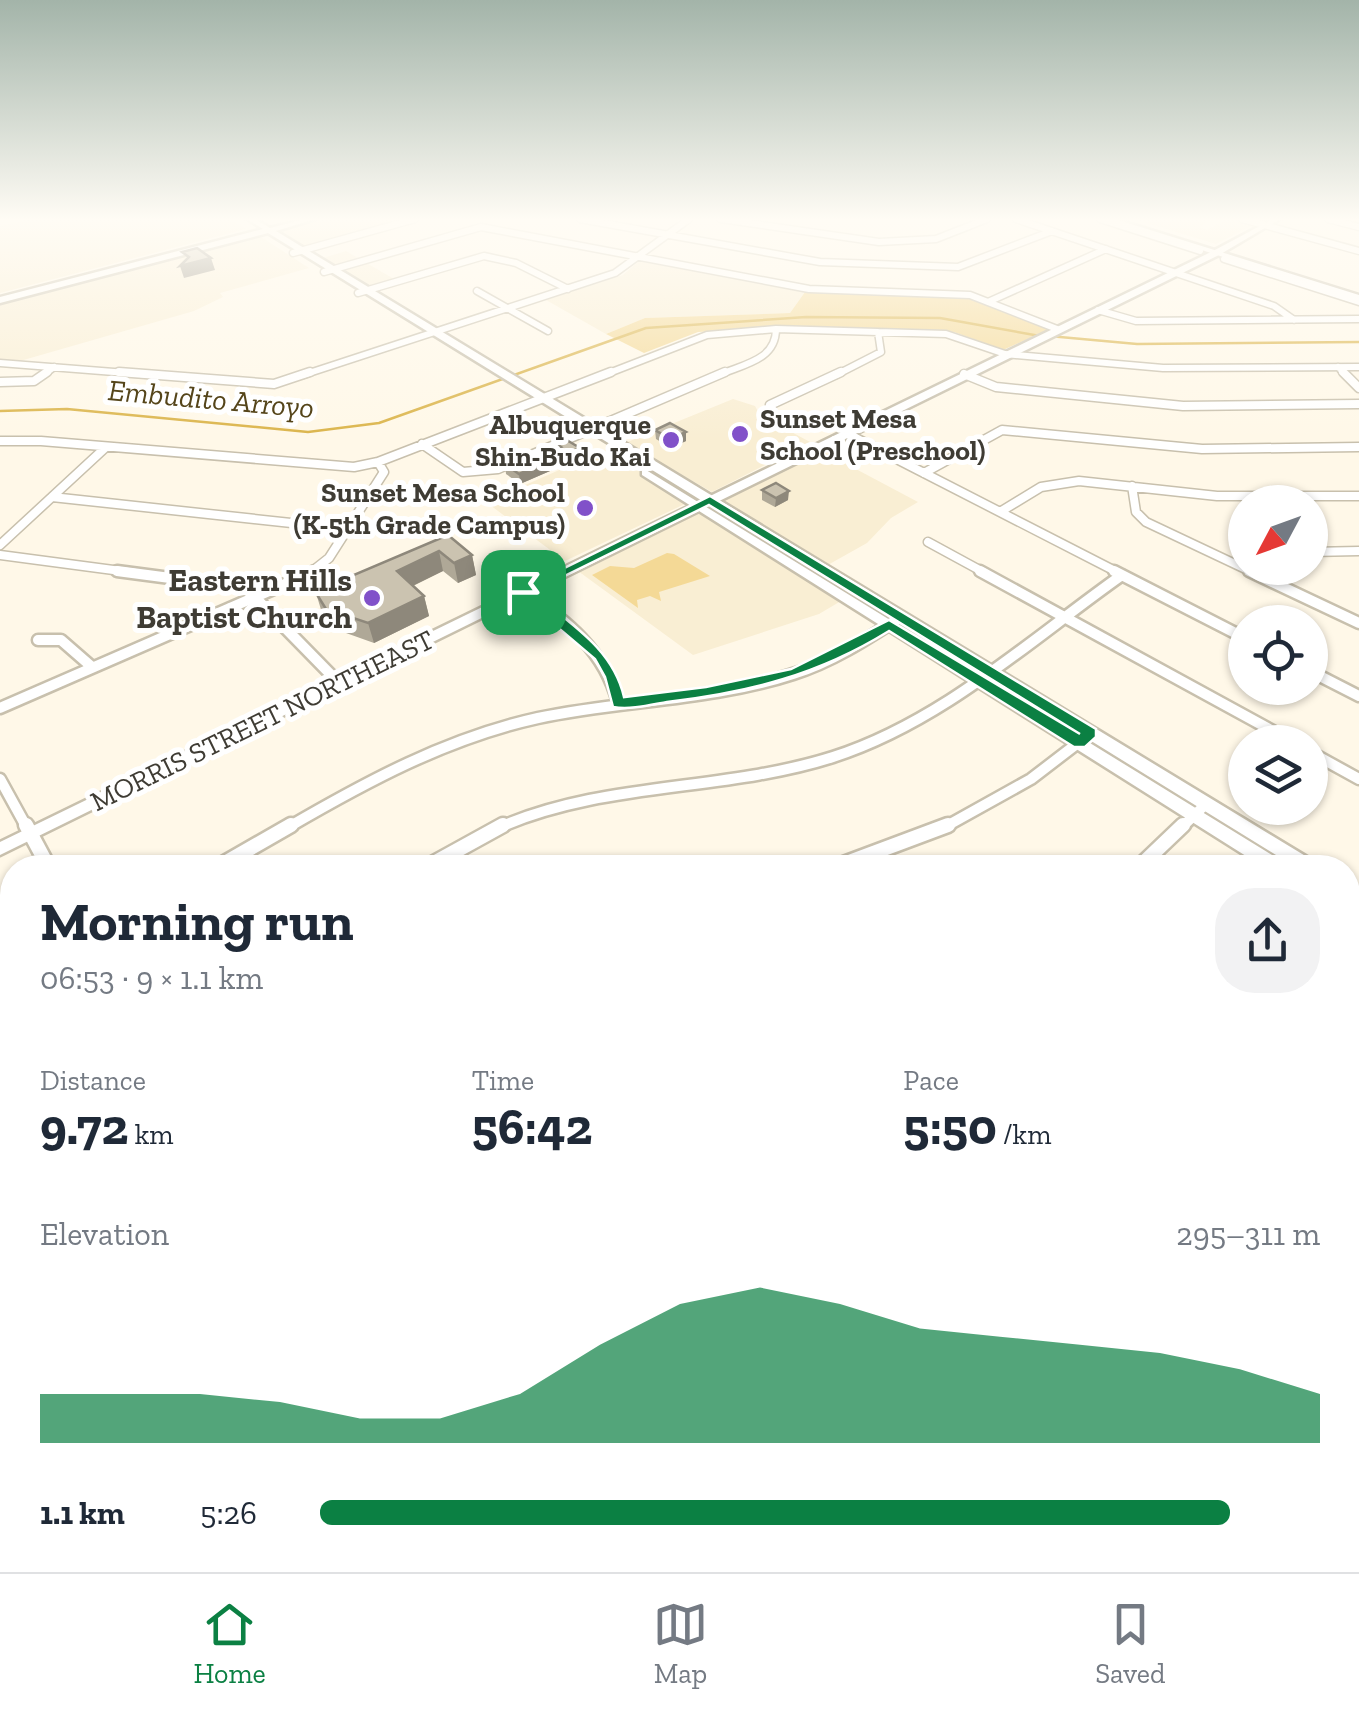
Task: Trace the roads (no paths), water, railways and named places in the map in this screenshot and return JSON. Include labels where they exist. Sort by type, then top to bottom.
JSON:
[{"type":"main road","points":[[365,292],[438,333],[537,400],[983,676],[1290,855]]},
{"type":"main road","points":[[365,292],[425,336],[503,378]]},
{"type":"main road","points":[[1085,738],[1259,855]]},
{"type":"street","points":[[479,292],[548,330]]},
{"type":"street","points":[[0,363],[274,384],[558,292]]},
{"type":"street","points":[[909,292],[965,294],[1053,331]]},
{"type":"street","points":[[988,302],[1009,292]]},
{"type":"street","name":"MORRIS STREET NORTHEAST","points":[[0,849],[1134,292]]},
{"type":"street","points":[[1235,292],[1274,306],[1294,320]]},
{"type":"street","points":[[1098,310],[1131,321],[1359,319]]},
{"type":"street","points":[[422,444],[454,469],[481,472],[770,352],[776,344],[776,330]]},
{"type":"street","points":[[0,442],[347,468],[378,462],[693,338],[776,330],[946,334],[1005,354],[1163,368],[1359,367]]},
{"type":"street","points":[[770,405],[878,355],[882,352],[878,332]]},
{"type":"street","points":[[0,382],[34,381],[54,367]]},
{"type":"street","points":[[1338,367],[1359,388]]},
{"type":"street","points":[[964,374],[996,387],[1184,406],[1359,404]]},
{"type":"street","points":[[924,473],[1002,430],[1202,449],[1359,447]]},
{"type":"street","points":[[846,433],[1228,629]]},
{"type":"street","points":[[0,452],[14,441]]},
{"type":"street","points":[[0,545],[106,448]]},
{"type":"street","points":[[0,708],[321,566],[384,472],[378,462]]},
{"type":"street","points":[[1000,512],[1041,487],[1057,483],[1240,497],[1359,496]]},
{"type":"street","points":[[1132,486],[1136,512],[1146,522],[1228,561]]},
{"type":"street","points":[[52,497],[347,529]]},
{"type":"street","points":[[928,542],[1261,725]]},
{"type":"street","points":[[1328,552],[1359,551]]},
{"type":"street","points":[[0,555],[233,584],[258,596],[340,683]]},
{"type":"street","points":[[447,855],[543,811],[833,757],[900,730],[983,676],[1122,575]]},
{"type":"street","points":[[1278,585],[1359,623]]},
{"type":"street","points":[[523,592],[600,656],[612,677],[618,703]]},
{"type":"street","points":[[244,855],[423,756],[506,726],[795,674],[851,648],[895,621]]},
{"type":"street","points":[[38,640],[61,640],[92,668]]},
{"type":"street","points":[[1328,680],[1359,696]]},
{"type":"street","points":[[875,855],[968,819],[1027,783],[1085,738]]},
{"type":"street","points":[[1328,762],[1359,779]]},
{"type":"street","points":[[0,780],[42,855]]},
{"type":"street","points":[[1151,855],[1206,804]]},
{"type":"waterway","name":"Embudito Arroyo","points":[[0,411],[67,409],[308,432],[379,423],[646,328],[806,317],[940,318],[1040,336]]},
{"type":"waterway","name":"Embudito Arroyo","points":[[1049,336],[1137,344],[1359,342]]},
{"type":"place","name":"Sunset Mesa School (Preschool)","points":[[740,434]]},
{"type":"place","name":"Albuquerque Shin-Budo Kai","points":[[671,440]]},
{"type":"place","name":"Sunset Mesa School (K-5th Grade Campus)","points":[[585,508]]},
{"type":"place","name":"Eastern Hills Baptist Church","points":[[372,598]]}]
